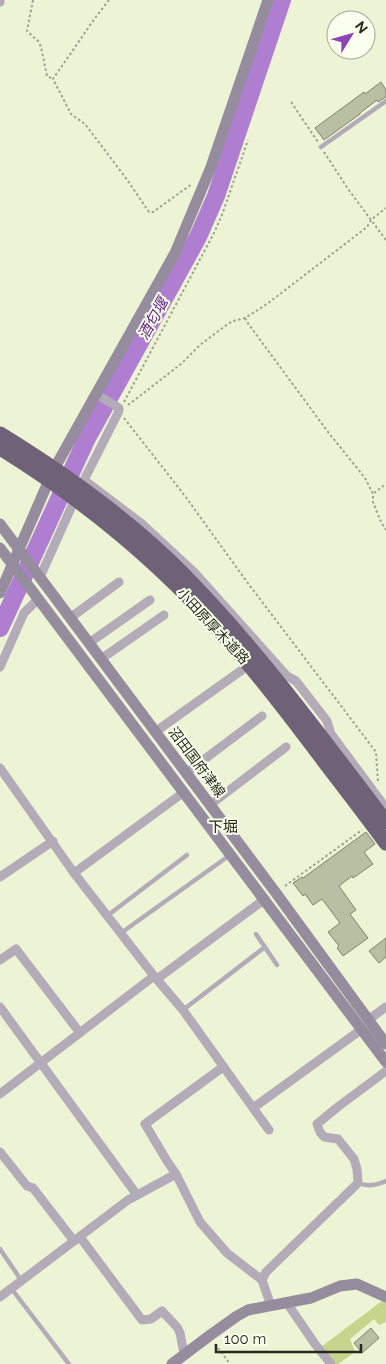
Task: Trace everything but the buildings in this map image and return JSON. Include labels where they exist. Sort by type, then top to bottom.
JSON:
[{"type":"highway","name":"小田原厚木道路","points":[[0,434],[85,491],[131,527],[182,573],[237,632],[288,692],[386,822]]},
{"type":"highway","name":"小田原厚木道路","points":[[0,448],[79,502],[122,536],[173,583],[227,639],[278,699],[386,844]]},
{"type":"main road","points":[[0,593],[21,551],[53,471],[175,253],[210,172],[268,0]]},
{"type":"main road","name":"沼田国府津線","points":[[0,524],[276,893],[365,1025],[386,1062]]},
{"type":"main road","name":"沼田国府津線","points":[[0,548],[264,899],[365,1025],[386,1044]]},
{"type":"main road","points":[[172,1364],[248,1310],[311,1298],[340,1286],[357,1284],[386,1298]]},
{"type":"street","points":[[38,574],[119,409],[96,394]]},
{"type":"street","points":[[84,480],[141,523],[194,572],[287,676],[296,681],[327,721],[331,734],[386,808]]},
{"type":"street","points":[[70,618],[119,582]]},
{"type":"street","points":[[0,668],[24,613],[38,599]]},
{"type":"street","points":[[89,643],[150,600]]},
{"type":"street","points":[[101,660],[164,615]]},
{"type":"street","points":[[155,732],[242,670]]},
{"type":"street","points":[[186,774],[262,716]]},
{"type":"street","points":[[210,804],[286,747]]},
{"type":"street","points":[[0,768],[74,873],[155,978],[183,1010],[269,1130]]},
{"type":"street","points":[[74,873],[184,792]]},
{"type":"street","points":[[0,877],[53,841]]},
{"type":"street","points":[[0,1094],[80,1033],[264,899]]},
{"type":"street","points":[[0,960],[16,949],[80,1033]]},
{"type":"street","points":[[0,1007],[137,1194]]},
{"type":"street","points":[[253,1108],[365,1025],[386,1007]]},
{"type":"street","points":[[223,1067],[145,1124],[176,1174],[200,1222],[227,1253],[262,1280],[271,1306]]},
{"type":"street","points":[[262,1280],[266,1272],[276,1261],[358,1183],[354,1159],[338,1139],[324,1137],[317,1124],[386,1071]]},
{"type":"street","points":[[0,1152],[27,1186],[32,1188],[77,1239],[142,1320],[152,1318],[162,1311],[177,1327],[184,1354]]},
{"type":"street","points":[[0,1297],[128,1200],[176,1174]]},
{"type":"street","points":[[287,1303],[331,1364]]},
{"type":"lane","points":[[321,147],[386,101]]},
{"type":"lane","points":[[121,933],[231,854]]},
{"type":"lane","points":[[107,916],[187,855]]},
{"type":"lane","points":[[256,934],[276,965]]},
{"type":"lane","points":[[183,1010],[264,948]]},
{"type":"lane","points":[[358,1183],[366,1186],[386,1181]]},
{"type":"lane","points":[[0,1249],[21,1280]]},
{"type":"lane","points":[[11,1288],[69,1364]]},
{"type":"path","points":[[33,0],[27,31],[38,41],[41,47],[47,76],[52,80],[71,114],[74,118],[86,124],[149,212],[153,212],[210,172]]},
{"type":"path","points":[[52,80],[109,0]]},
{"type":"path","points":[[291,102],[348,189],[386,240]]},
{"type":"path","points":[[119,409],[220,221],[248,140]]},
{"type":"path","points":[[119,409],[133,402],[225,326],[233,321],[245,318],[267,304],[367,227],[371,220],[386,208]]},
{"type":"path","points":[[151,296],[172,309]]},
{"type":"path","points":[[245,318],[323,424],[366,478],[373,494],[373,502],[386,530]]},
{"type":"path","points":[[119,409],[376,752],[379,799]]},
{"type":"path","points":[[373,494],[386,484]]},
{"type":"path","points":[[276,893],[362,830]]},
{"type":"path","points":[[209,1336],[230,1364]]},
{"type":"green space","points":[[382,1301],[386,1303],[386,1322],[379,1325],[374,1319],[350,1339],[355,1352],[338,1364],[335,1364],[321,1347]]},
{"type":"waterway","name":"酒匂堰","points":[[0,628],[86,440],[198,237],[216,196],[282,0]]},
{"type":"district","name":"下堀","points":[[223,827]]}]
